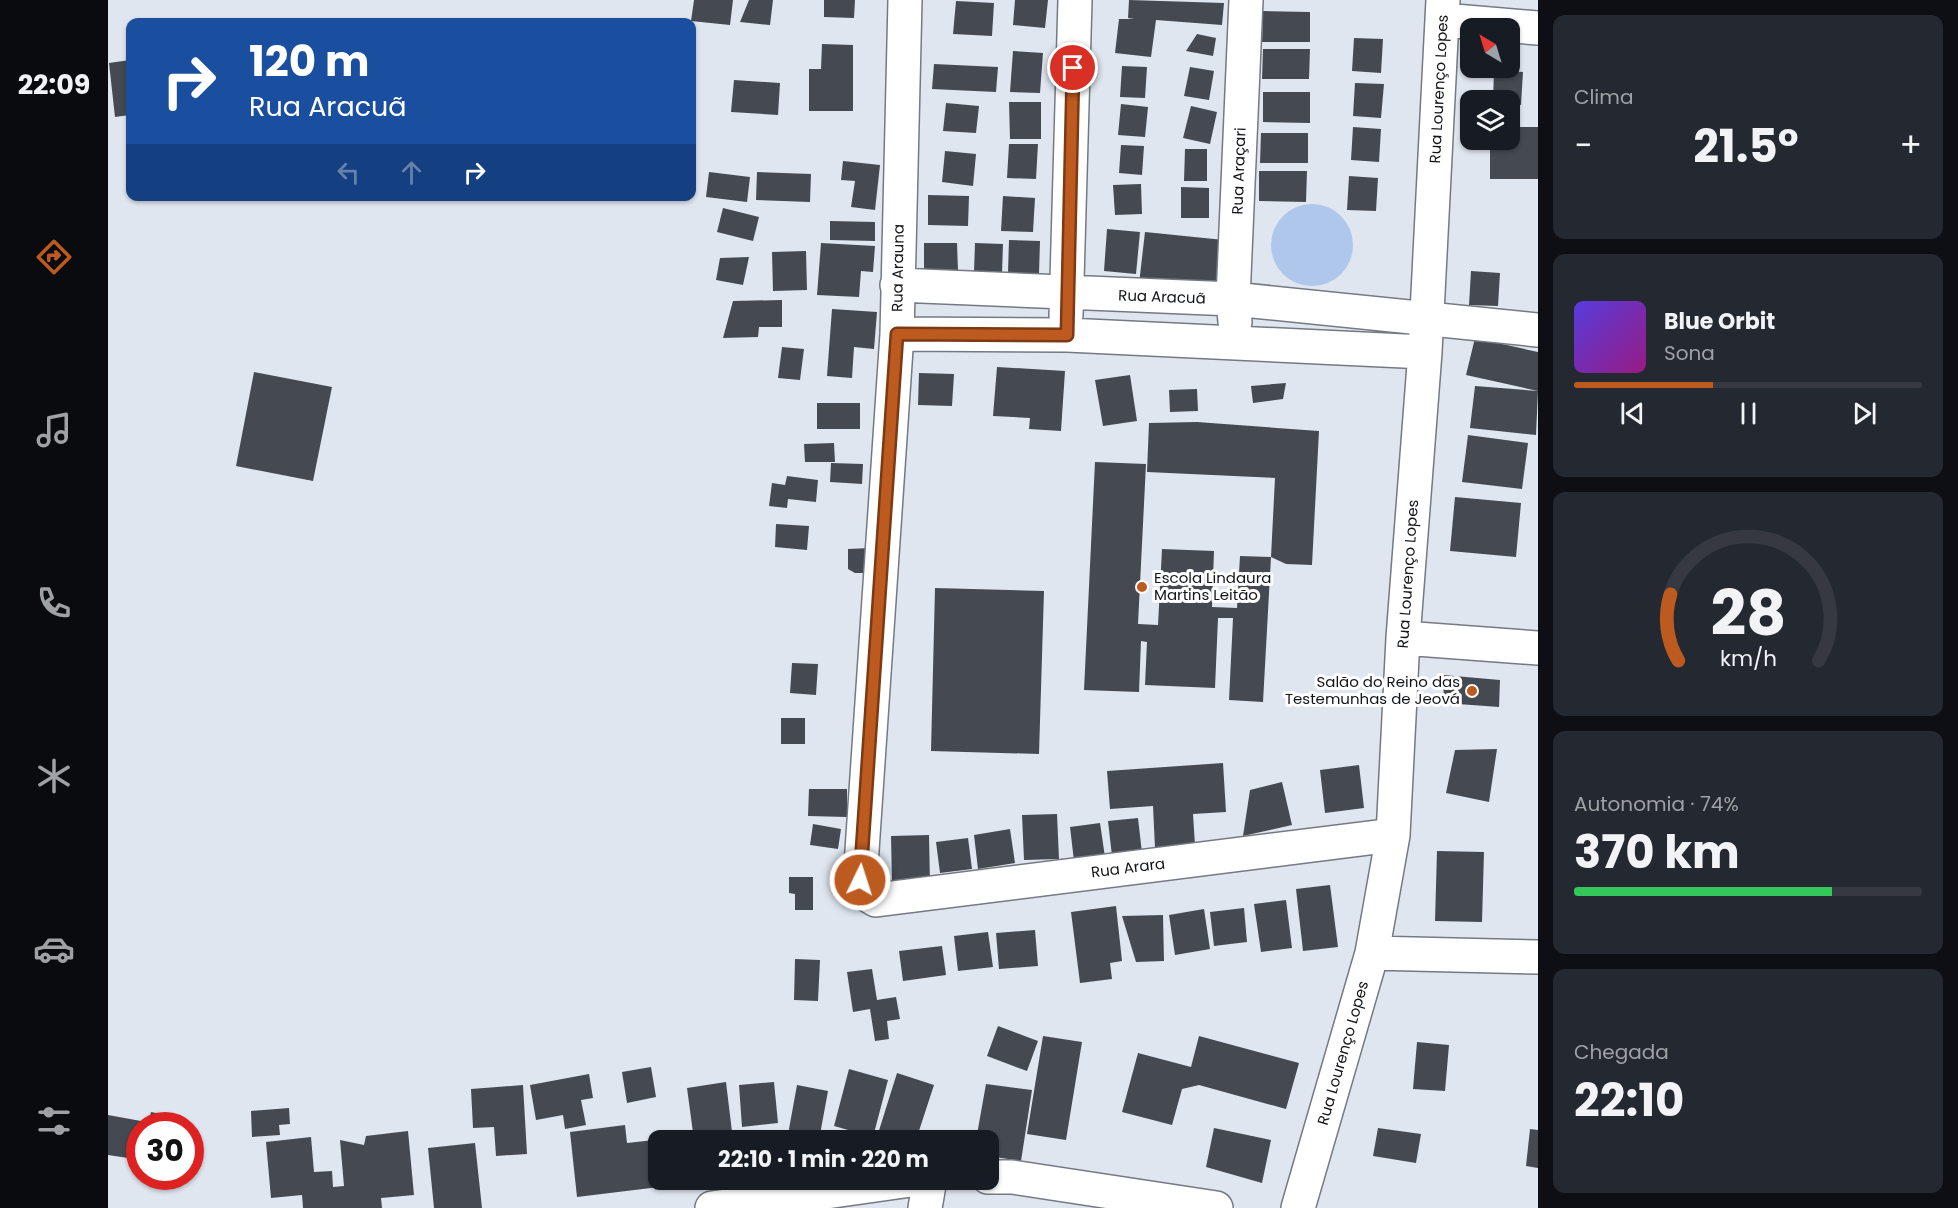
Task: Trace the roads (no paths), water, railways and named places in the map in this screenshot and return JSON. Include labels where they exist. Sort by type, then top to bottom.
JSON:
[{"type":"street","name":"Rua Arauna","points":[[866,894],[860,880],[897,334],[905,0]]},
{"type":"street","points":[[1067,335],[1066,294],[1075,0]]},
{"type":"street","name":"Rua Araçari","points":[[1237,342],[1233,299],[1246,0]]},
{"type":"street","points":[[1443,10],[1538,28]]},
{"type":"street","name":"Rua Lourenço Lopes","points":[[1298,1208],[1372,953],[1393,835],[1403,638],[1425,352],[1443,10]]},
{"type":"street","name":"Rua Aracuã","points":[[897,285],[1066,294],[1233,299],[1538,330]]},
{"type":"street","points":[[897,334],[1067,335],[1425,352]]},
{"type":"street","points":[[1403,638],[1538,648]]},
{"type":"street","name":"Rua Arara","points":[[866,894],[876,900],[1393,835]]},
{"type":"street","points":[[1372,953],[1538,957]]},
{"type":"street","points":[[999,1177],[1012,1177],[1216,1208]]},
{"type":"street","points":[[712,1208],[840,1190]]},
{"type":"street","points":[[925,1208],[928,1190]]},
{"type":"place","name":"Escola Lindaura Martins Leitão","points":[[1142,587]]},
{"type":"place","name":"Salão do Reino das Testemunhas de Jeová","points":[[1472,691]]}]
